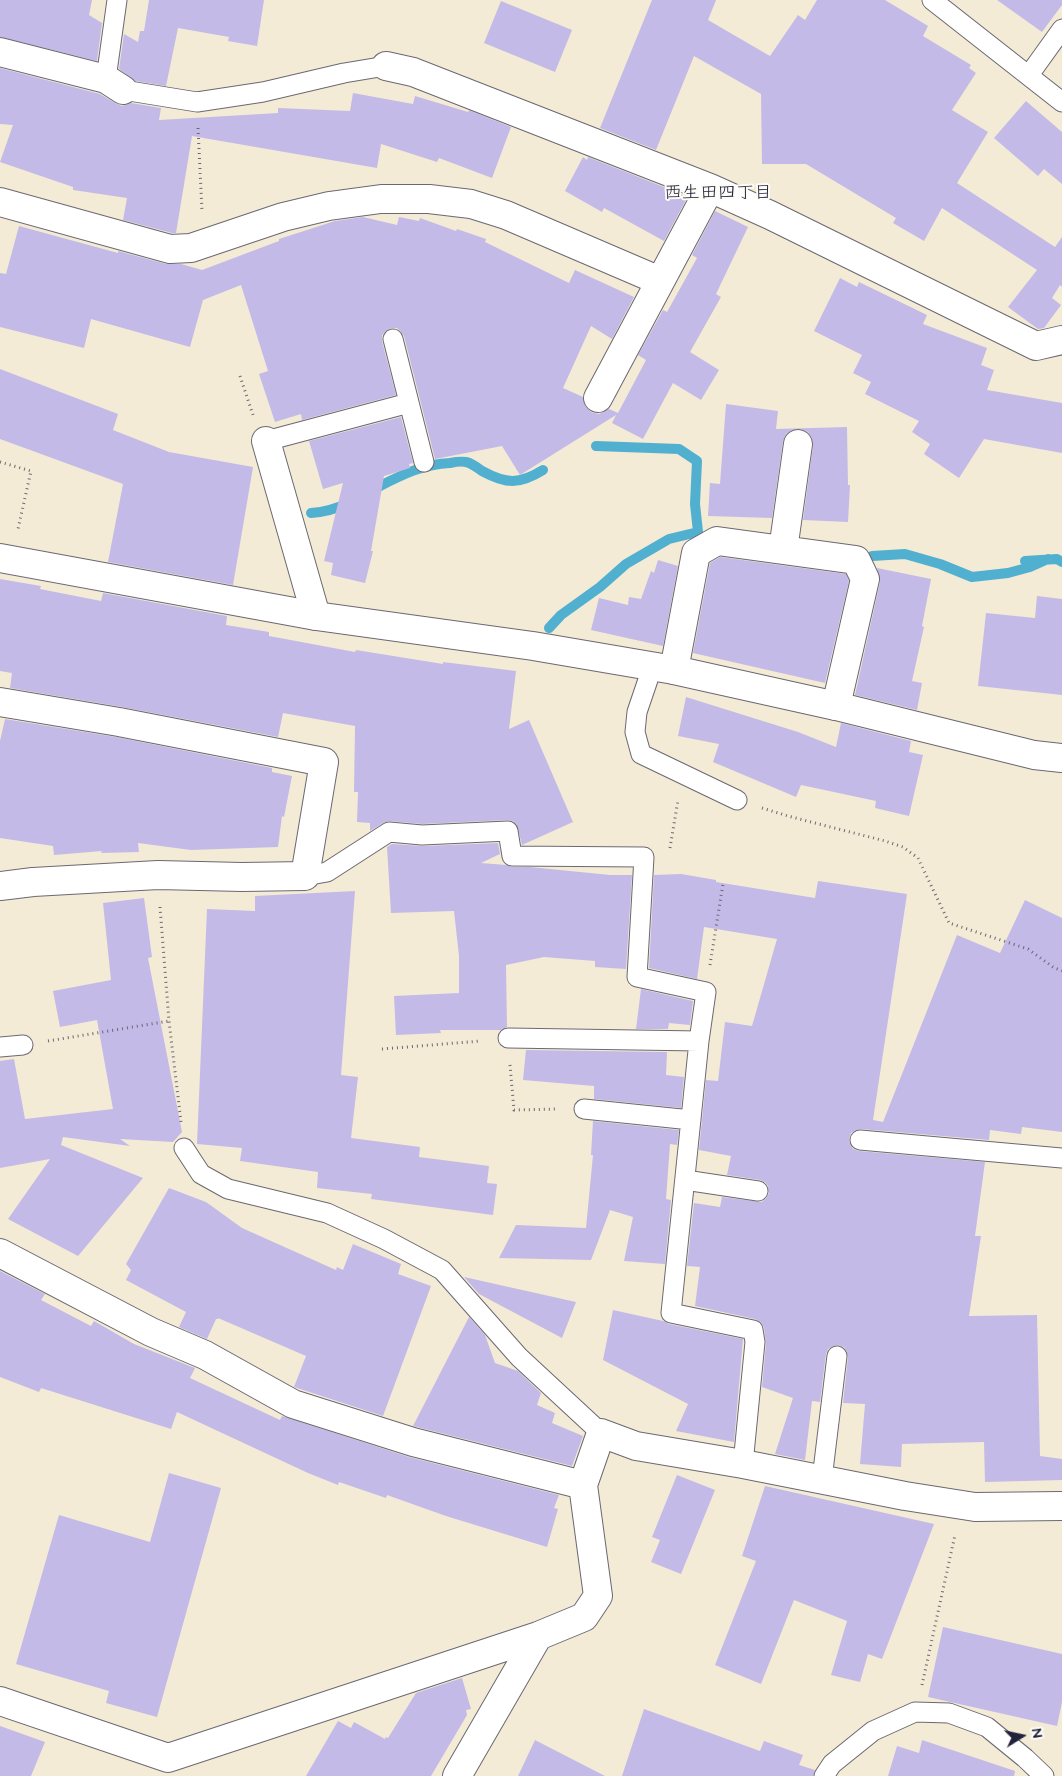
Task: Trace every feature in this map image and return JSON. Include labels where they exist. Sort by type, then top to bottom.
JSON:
[{"type":"street","points":[[0,52],[115,85]]},
{"type":"street","points":[[386,66],[413,72],[710,188],[770,215],[1036,346],[1062,340]]},
{"type":"street","points":[[598,398],[710,188]]},
{"type":"street","points":[[0,202],[170,248],[191,248],[284,217],[329,206],[381,200],[429,198],[471,204],[506,215],[660,280]]},
{"type":"street","points":[[266,441],[316,616]]},
{"type":"street","points":[[783,550],[798,444]]},
{"type":"street","points":[[663,669],[696,553],[718,541],[856,560],[865,579],[836,706]]},
{"type":"street","points":[[5,560],[316,616],[534,646],[663,669],[836,706],[1034,755],[1062,758]]},
{"type":"street","points":[[0,702],[120,722],[324,762],[305,876],[242,877],[158,874],[0,886]]},
{"type":"street","points":[[0,1253],[151,1332],[205,1355],[292,1404],[413,1442],[583,1485]]},
{"type":"street","points":[[0,1701],[168,1758],[538,1636],[584,1618],[598,1596],[583,1485],[601,1433],[636,1446],[742,1464],[905,1496],[975,1507],[1062,1506]]},
{"type":"street","points":[[457,1776],[538,1636]]},
{"type":"lane","points":[[116,0],[115,85],[197,102],[263,92],[344,72],[386,66]]},
{"type":"lane","points":[[932,0],[1062,102]]},
{"type":"lane","points":[[1029,75],[1062,29]]},
{"type":"lane","points":[[393,339],[424,462]]},
{"type":"lane","points":[[266,441],[409,403]]},
{"type":"lane","points":[[663,669],[638,712],[635,732],[641,754],[737,800]]},
{"type":"lane","points":[[305,876],[326,872],[389,832],[422,835],[508,831],[512,856],[644,857],[637,977],[706,992],[690,1120],[670,1313],[753,1330],[756,1342],[742,1464]]},
{"type":"lane","points":[[508,1038],[699,1041]]},
{"type":"lane","points":[[0,1047],[23,1045]]},
{"type":"lane","points":[[584,1109],[690,1120]]},
{"type":"lane","points":[[860,1140],[1062,1158]]},
{"type":"lane","points":[[184,1148],[202,1174],[228,1189],[327,1213],[384,1239],[442,1270],[519,1357],[601,1433]]},
{"type":"lane","points":[[685,1180],[758,1191]]},
{"type":"lane","points":[[822,1479],[837,1356]]},
{"type":"lane","points":[[824,1776],[832,1764],[873,1731],[915,1712],[949,1713],[987,1727],[1044,1776]]},
{"type":"path","points":[[197,102],[204,244]]},
{"type":"path","points":[[240,376],[258,433],[266,441]]},
{"type":"path","points":[[0,462],[31,471],[5,560]]},
{"type":"path","points":[[643,866],[668,855],[678,798],[660,780],[658,762]]},
{"type":"path","points":[[737,800],[788,816],[903,847],[918,858],[949,924],[1028,949],[1062,971]]},
{"type":"path","points":[[706,992],[723,884]]},
{"type":"path","points":[[162,940],[169,1021],[184,1148]]},
{"type":"path","points":[[23,1045],[169,1021]]},
{"type":"path","points":[[382,1049],[508,1038],[514,1110],[584,1109]]},
{"type":"path","points":[[915,1712],[962,1505]]},
{"type":"building","points":[[0,0],[92,0],[89,15],[102,23],[97,61],[0,37]]},
{"type":"building","points":[[149,0],[264,0],[257,46],[228,41],[229,37],[178,28],[166,86],[135,81],[119,69],[124,34],[138,42],[140,31],[144,31]]},
{"type":"building","points":[[652,0],[716,0],[708,20],[770,56],[798,15],[805,20],[817,0],[885,0],[928,26],[923,36],[971,65],[969,68],[976,73],[952,110],[988,132],[957,183],[1055,247],[1062,237],[1062,287],[1060,285],[1052,298],[1061,305],[1044,328],[1038,329],[1008,307],[1037,270],[942,208],[924,241],[893,223],[896,218],[806,164],[762,164],[761,94],[694,56],[656,150],[600,128]]},
{"type":"building","points":[[997,0],[1062,0],[1062,5],[1042,32]]},
{"type":"building","points":[[501,1],[572,30],[555,72],[484,43]]},
{"type":"building","points":[[0,68],[100,94],[122,106],[131,103],[161,108],[159,120],[278,113],[278,108],[350,111],[353,93],[413,104],[415,96],[468,112],[469,110],[511,127],[492,178],[439,158],[437,162],[381,144],[377,168],[192,136],[176,233],[172,233],[123,220],[127,198],[73,190],[73,187],[0,162],[13,125],[0,124]]},
{"type":"building","points":[[1026,101],[1062,132],[1062,184],[1044,169],[1038,176],[994,138]]},
{"type":"building","points":[[583,157],[587,160],[588,157],[679,193],[687,198],[664,241],[604,208],[602,212],[565,191]]},
{"type":"building","points":[[715,211],[748,227],[716,294],[721,297],[690,352],[719,370],[701,400],[673,383],[643,439],[612,423],[616,415],[520,475],[502,446],[435,459],[404,336],[397,328],[391,328],[382,335],[396,395],[302,420],[301,414],[275,422],[259,374],[268,371],[241,285],[203,300],[190,347],[91,319],[84,348],[0,327],[0,273],[6,274],[19,226],[118,253],[118,251],[166,264],[181,264],[202,270],[279,241],[279,239],[335,221],[363,217],[397,225],[399,217],[419,221],[420,218],[486,239],[485,242],[569,283],[575,270],[634,297],[612,339],[591,326],[563,388],[583,397],[585,406],[591,412],[599,414],[609,409],[618,413],[646,360],[638,355],[663,310],[667,312],[697,258],[692,255]]},
{"type":"building","points":[[840,278],[857,287],[859,282],[927,315],[923,324],[987,348],[981,365],[994,370],[987,390],[1062,403],[1062,453],[984,439],[959,478],[924,454],[930,444],[912,432],[919,421],[865,394],[871,382],[853,373],[862,355],[814,331]]},
{"type":"building","points":[[0,369],[118,414],[113,430],[169,452],[253,467],[233,585],[108,562],[123,484],[0,439]]},
{"type":"building","points":[[726,404],[778,411],[776,429],[847,427],[848,485],[850,485],[848,522],[803,520],[813,446],[812,438],[808,432],[800,429],[792,430],[786,434],[783,441],[772,518],[708,516],[710,483],[720,484]]},
{"type":"building","points":[[401,417],[413,463],[409,464],[410,468],[384,476],[371,551],[373,551],[365,583],[331,575],[333,563],[324,561],[343,483],[323,489],[309,441]]},
{"type":"building","points":[[720,557],[846,574],[849,581],[825,683],[693,653],[710,563]]},
{"type":"building","points":[[658,560],[678,566],[663,646],[591,630],[599,598],[628,605],[629,597],[641,599],[651,571],[654,573]]},
{"type":"building","points":[[877,568],[931,579],[922,626],[924,627],[912,681],[922,683],[917,710],[855,695],[880,582]]},
{"type":"building","points":[[0,579],[41,586],[40,589],[101,601],[103,593],[227,616],[226,625],[269,632],[269,636],[355,652],[356,650],[443,664],[443,662],[516,671],[509,729],[529,720],[573,822],[522,845],[517,825],[513,821],[508,820],[422,824],[389,821],[370,831],[370,823],[357,822],[358,792],[354,792],[355,726],[283,713],[278,737],[10,688],[12,673],[0,671]]},
{"type":"building","points":[[1037,596],[1062,599],[1062,695],[978,686],[986,613],[1035,618]]},
{"type":"building","points":[[686,697],[798,732],[836,747],[841,723],[911,741],[909,752],[923,755],[909,816],[875,808],[876,801],[801,785],[796,797],[713,762],[719,744],[678,736]]},
{"type":"building","points":[[5,719],[116,737],[272,768],[272,772],[292,776],[284,817],[282,816],[278,847],[191,850],[138,843],[139,852],[101,853],[102,851],[54,855],[53,846],[0,838],[0,741]]},
{"type":"building","points":[[498,843],[500,854],[481,863],[610,875],[632,875],[626,969],[595,967],[595,961],[544,957],[506,965],[507,1027],[501,1030],[440,1030],[441,1033],[396,1035],[394,996],[459,993],[459,956],[454,911],[391,913],[387,847],[392,844],[423,846]]},
{"type":"building","points":[[681,874],[716,880],[716,882],[815,898],[818,881],[907,894],[873,1120],[883,1122],[957,935],[1000,953],[1025,900],[1062,918],[1062,1132],[1022,1127],[1021,1134],[990,1130],[989,1140],[861,1129],[851,1133],[849,1139],[853,1149],[859,1151],[985,1162],[975,1236],[981,1236],[969,1316],[1037,1315],[1040,1456],[1062,1459],[1062,1480],[985,1482],[984,1442],[902,1444],[901,1467],[860,1464],[865,1404],[843,1403],[848,1357],[844,1347],[838,1345],[828,1349],[826,1354],[820,1402],[812,1401],[805,1460],[775,1454],[793,1398],[762,1387],[766,1343],[764,1328],[761,1322],[755,1319],[695,1306],[700,1267],[687,1266],[694,1203],[720,1207],[722,1197],[762,1202],[769,1193],[765,1182],[727,1175],[731,1156],[699,1150],[706,1080],[718,1081],[725,1022],[752,1026],[777,939],[704,927],[697,979],[649,968],[654,875]]},
{"type":"building","points":[[355,891],[341,1075],[358,1077],[351,1138],[420,1147],[419,1157],[489,1166],[487,1183],[497,1184],[493,1215],[371,1199],[372,1194],[317,1188],[318,1172],[240,1161],[242,1148],[197,1144],[207,909],[255,911],[255,896]]},
{"type":"building","points":[[144,898],[152,957],[148,958],[182,1132],[173,1142],[120,1139],[130,1146],[63,1137],[61,1145],[143,1178],[78,1256],[8,1219],[50,1159],[0,1168],[0,1061],[14,1059],[25,1119],[113,1109],[97,1020],[60,1027],[53,991],[111,980],[103,903]]},
{"type":"building","points":[[641,989],[693,1001],[690,1025],[669,1023],[668,1029],[636,1029]]},
{"type":"building","points":[[526,1050],[667,1052],[666,1075],[684,1077],[681,1108],[594,1099],[594,1086],[523,1080]]},
{"type":"building","points":[[593,1121],[679,1130],[677,1145],[670,1144],[666,1199],[671,1200],[665,1264],[624,1261],[633,1217],[610,1210],[591,1260],[499,1258],[516,1225],[586,1228],[593,1155],[591,1155]]},
{"type":"building","points":[[169,1188],[206,1202],[242,1228],[336,1270],[337,1267],[343,1270],[353,1244],[401,1264],[398,1274],[431,1286],[383,1416],[294,1387],[306,1356],[218,1318],[207,1339],[179,1327],[186,1312],[126,1280],[131,1270],[126,1264]]},
{"type":"building","points":[[0,1271],[45,1294],[41,1300],[91,1326],[94,1321],[134,1344],[195,1368],[190,1378],[280,1420],[282,1416],[409,1457],[559,1495],[554,1508],[558,1509],[547,1547],[446,1516],[387,1495],[386,1498],[339,1482],[338,1485],[177,1412],[171,1429],[41,1388],[39,1392],[0,1377]]},
{"type":"building","points":[[464,1277],[576,1302],[562,1338],[479,1294]]},
{"type":"building","points":[[613,1310],[743,1339],[734,1442],[676,1431],[688,1404],[603,1360]]},
{"type":"building","points":[[469,1317],[485,1335],[495,1363],[518,1371],[541,1393],[537,1405],[555,1413],[552,1423],[583,1436],[572,1466],[413,1426]]},
{"type":"building","points":[[169,1473],[221,1488],[157,1717],[106,1703],[109,1691],[16,1664],[59,1515],[150,1542]]},
{"type":"building","points":[[677,1475],[715,1490],[681,1574],[651,1562],[660,1540],[652,1537]]},
{"type":"building","points":[[765,1486],[934,1524],[882,1659],[868,1654],[860,1682],[831,1675],[847,1621],[794,1600],[761,1684],[715,1665],[756,1561],[742,1556]]},
{"type":"building","points":[[943,1627],[1062,1654],[1062,1702],[1057,1726],[928,1697]]},
{"type":"building","points":[[462,1678],[471,1709],[466,1710],[467,1715],[431,1776],[306,1776],[338,1721],[351,1728],[354,1722],[385,1739],[386,1737],[388,1738],[416,1693]]},
{"type":"building","points":[[644,1709],[760,1751],[764,1741],[803,1755],[799,1765],[815,1770],[813,1776],[622,1776]]},
{"type":"building","points":[[0,1726],[45,1742],[31,1776],[0,1776]]},
{"type":"building","points":[[535,1740],[605,1776],[518,1776]]},
{"type":"building","points":[[922,1740],[1015,1771],[1014,1776],[888,1776],[897,1746],[919,1753]]},
{"type":"waterway","points":[[549,628],[561,615],[600,587],[626,564],[669,539],[698,532],[695,504],[697,461],[679,449],[596,446]]},
{"type":"waterway","points":[[372,490],[410,472],[439,464],[466,462],[498,478],[512,481],[527,478],[543,470]]},
{"type":"waterway","points":[[311,513],[330,510],[348,503]]},
{"type":"waterway","points":[[872,556],[905,554],[940,564],[972,577],[1008,573],[1030,567],[1048,559]]},
{"type":"waterway","points":[[1025,561],[1057,559],[1062,562]]},
{"type":"district","name":"西生田四丁目","points":[[718,194]]}]
